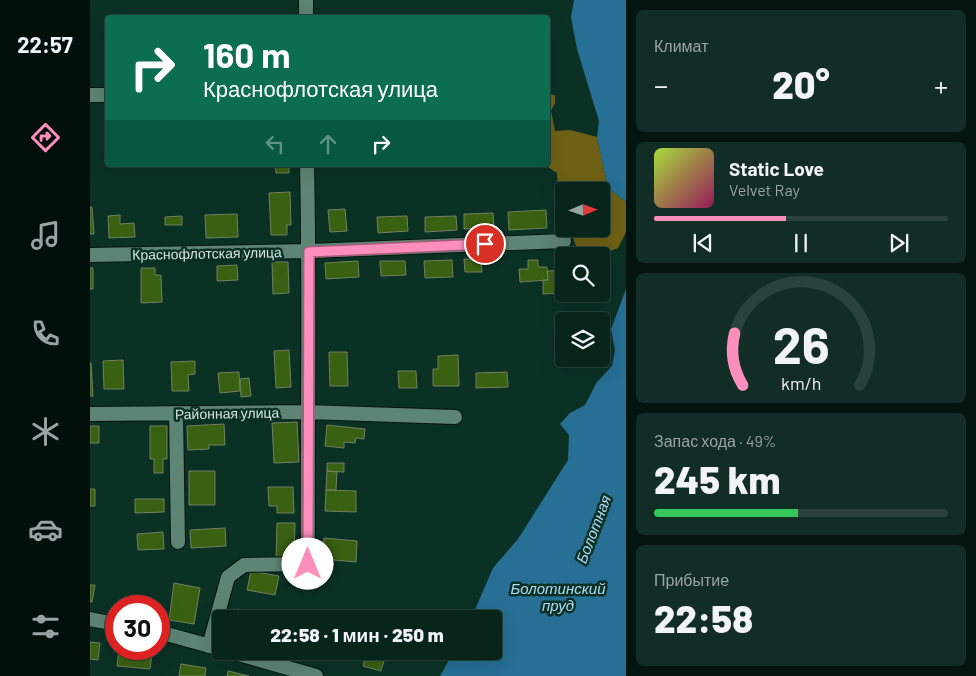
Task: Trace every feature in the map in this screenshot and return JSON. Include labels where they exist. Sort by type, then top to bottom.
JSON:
[{"type":"street","points":[[306,0],[306,15]]},
{"type":"street","points":[[90,95],[105,95]]},
{"type":"street","points":[[222,610],[228,577],[244,565],[308,564],[309,252],[307,167]]},
{"type":"street","name":"Краснофлотская улица","points":[[90,255],[309,252],[564,241]]},
{"type":"street","name":"Районная улица","points":[[90,414],[307,412],[455,417]]},
{"type":"street","points":[[176,413],[178,542]]},
{"type":"street","points":[[90,619],[105,622]]},
{"type":"street","points":[[170,635],[212,647]]},
{"type":"street","points":[[260,660],[316,676]]},
{"type":"shaded area","points":[[550,94],[555,95],[555,104],[551,110],[555,131],[570,130],[597,137],[607,182],[558,182],[557,173],[548,167],[550,167]]},
{"type":"shaded area","points":[[610,190],[626,202],[626,232],[618,248],[610,251],[610,247],[578,247],[573,238],[610,238]]},
{"type":"water","points":[[574,0],[626,0],[626,202],[610,190],[610,182],[607,182],[597,137],[599,121],[577,49],[571,17]]},
{"type":"water","name":"Болотинский пруд","points":[[626,289],[626,676],[440,676],[449,660],[502,660],[502,610],[475,610],[493,568],[518,539],[568,460],[569,435],[560,424],[570,413],[585,405],[597,382],[612,366],[615,350],[611,329]]},
{"type":"building","points":[[275,167],[289,167],[289,173],[276,173]]},
{"type":"building","points":[[290,192],[291,225],[287,225],[287,235],[271,235],[269,193]]},
{"type":"building","points":[[90,207],[92,207],[94,234],[90,234]]},
{"type":"building","points":[[345,209],[347,231],[330,232],[328,210]]},
{"type":"building","points":[[546,210],[547,228],[509,230],[508,212]]},
{"type":"building","points":[[493,213],[494,228],[464,229],[464,214]]},
{"type":"building","points":[[237,214],[238,237],[206,238],[205,215]]},
{"type":"building","points":[[120,215],[120,224],[134,223],[135,237],[109,238],[108,216]]},
{"type":"building","points":[[182,216],[182,225],[165,225],[165,217]]},
{"type":"building","points":[[407,216],[408,231],[378,233],[377,217]]},
{"type":"building","points":[[456,216],[457,230],[425,232],[425,217]]},
{"type":"building","points":[[464,259],[481,259],[482,272],[465,272]]},
{"type":"building","points":[[452,260],[453,277],[425,278],[424,261]]},
{"type":"building","points":[[528,260],[538,260],[538,267],[547,267],[548,280],[520,282],[519,269],[528,269]]},
{"type":"building","points":[[358,261],[359,277],[326,279],[325,263]]},
{"type":"building","points":[[380,261],[405,261],[406,275],[381,276]]},
{"type":"building","points":[[272,262],[288,262],[289,293],[273,294]]},
{"type":"building","points":[[237,265],[238,280],[217,281],[217,266]]},
{"type":"building","points":[[90,268],[93,268],[93,289],[90,289]]},
{"type":"building","points":[[141,268],[155,268],[155,275],[161,275],[162,302],[141,303]]},
{"type":"building","points":[[547,271],[555,271],[555,293],[543,294],[543,280],[548,280]]},
{"type":"building","points":[[289,350],[291,387],[276,388],[274,351]]},
{"type":"building","points":[[329,352],[347,352],[348,386],[330,386]]},
{"type":"building","points":[[458,355],[459,386],[433,386],[433,369],[438,369],[438,356]]},
{"type":"building","points":[[123,360],[124,389],[104,389],[103,361]]},
{"type":"building","points":[[195,361],[195,374],[188,375],[189,391],[172,391],[171,362]]},
{"type":"building","points":[[91,363],[93,396],[90,396]]},
{"type":"building","points":[[398,371],[416,371],[417,388],[399,388]]},
{"type":"building","points":[[239,372],[240,391],[220,393],[218,373]]},
{"type":"building","points":[[507,372],[508,387],[476,388],[476,373]]},
{"type":"building","points":[[249,378],[251,396],[241,397],[240,379]]},
{"type":"building","points":[[297,422],[299,462],[274,463],[272,423]]},
{"type":"building","points":[[224,424],[225,445],[209,445],[209,449],[188,450],[187,426]]},
{"type":"building","points":[[327,425],[365,429],[364,439],[356,438],[355,443],[344,442],[344,448],[325,446]]},
{"type":"building","points":[[90,426],[99,426],[99,443],[90,443]]},
{"type":"building","points":[[150,426],[167,426],[167,459],[163,459],[163,473],[154,473],[154,459],[150,459]]},
{"type":"building","points":[[327,463],[344,463],[344,472],[327,471]]},
{"type":"building","points":[[189,471],[215,471],[215,505],[189,505]]},
{"type":"building","points":[[327,471],[337,472],[336,490],[326,490]]},
{"type":"building","points":[[268,487],[293,487],[294,513],[277,513],[277,506],[269,506]]},
{"type":"building","points":[[90,489],[95,489],[95,506],[90,506]]},
{"type":"building","points":[[326,490],[356,491],[356,512],[325,511]]},
{"type":"building","points":[[135,499],[164,499],[164,512],[135,513]]},
{"type":"building","points":[[277,523],[295,523],[294,558],[276,558]]},
{"type":"building","points":[[225,528],[226,546],[191,548],[190,530]]},
{"type":"building","points":[[163,532],[164,549],[138,550],[137,534]]},
{"type":"building","points":[[324,538],[357,541],[356,562],[323,559]]},
{"type":"building","points":[[251,571],[279,576],[275,595],[247,590]]},
{"type":"building","points":[[174,583],[200,588],[194,624],[170,620]]},
{"type":"building","points":[[90,585],[95,585],[92,602],[90,602]]},
{"type":"building","points":[[90,642],[100,643],[98,660],[90,659]]},
{"type":"building","points":[[118,660],[151,660],[150,669],[117,666]]},
{"type":"building","points":[[365,660],[384,660],[381,671],[363,666]]},
{"type":"building","points":[[181,664],[206,668],[205,676],[179,676]]},
{"type":"building","points":[[228,671],[249,676],[227,676]]},
{"type":"route","points":[[308,564],[309,252],[485,244]]},
{"type":"water label","name":"Болотная","points":[[593,529]]}]
